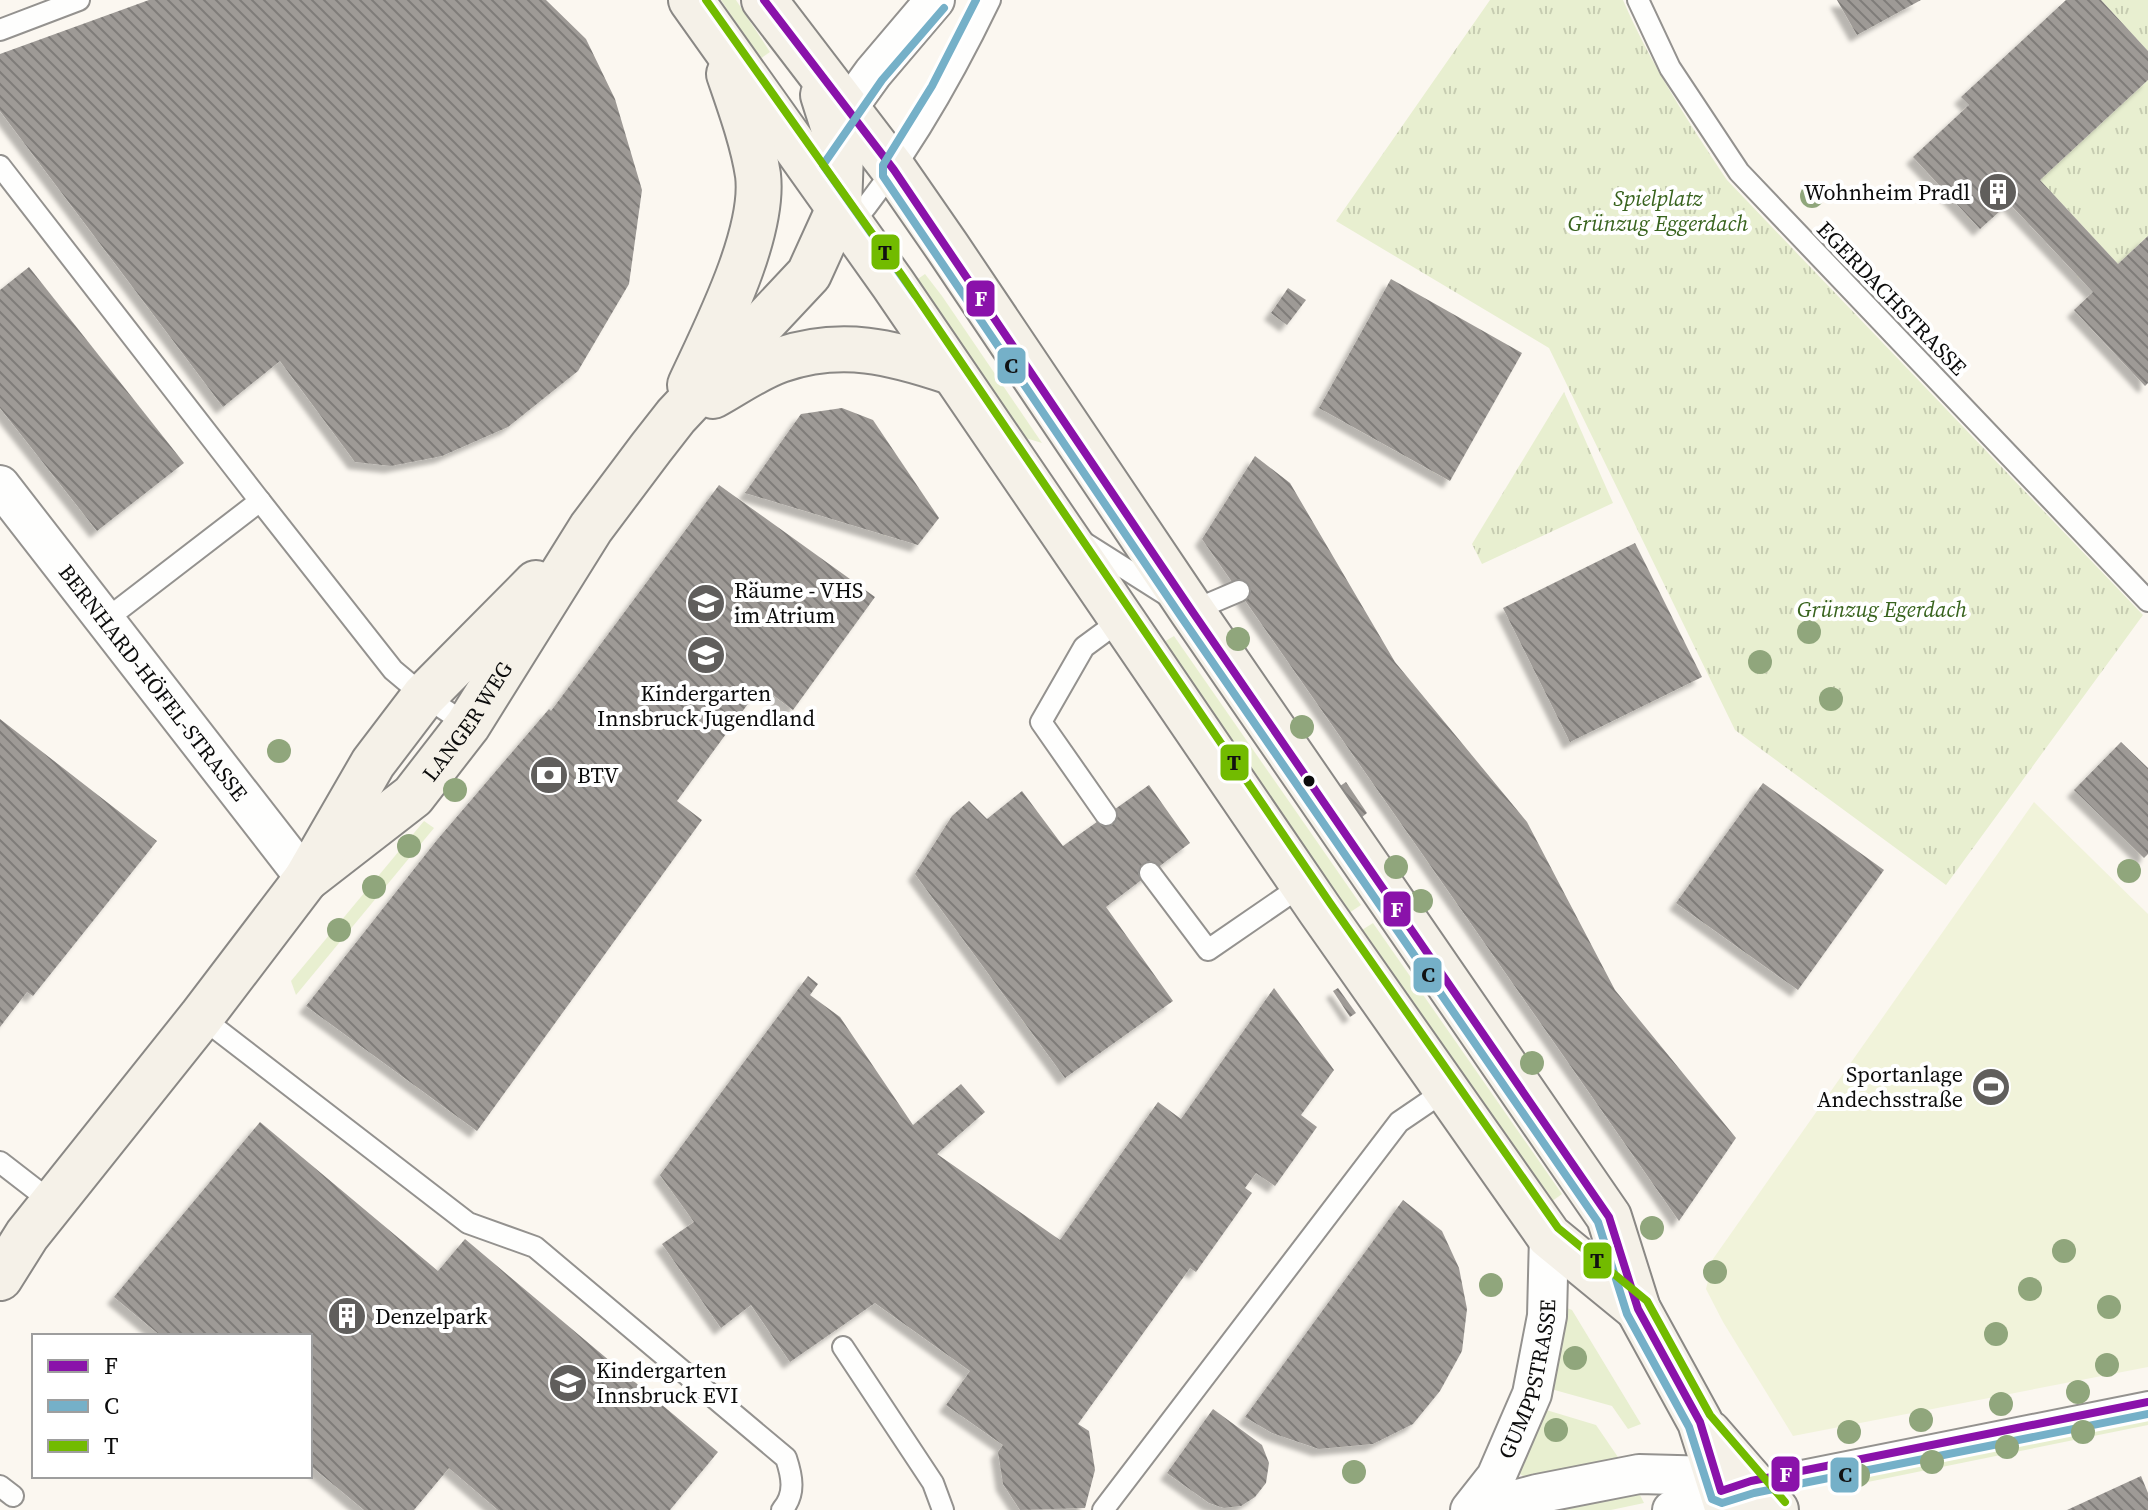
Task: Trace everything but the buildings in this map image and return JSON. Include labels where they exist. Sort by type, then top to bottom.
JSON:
[{"type":"street","name":"LANGER WEG","points":[[753,234],[808,165],[873,73],[935,0]]},
{"type":"street","name":"LANGER WEG","points":[[306,879],[413,796],[468,725],[591,528],[676,416],[809,274],[845,217],[840,119],[769,6]]},
{"type":"street","name":"LANGER WEG","points":[[676,416],[716,329],[753,234],[758,177],[739,103],[702,17]]},
{"type":"street","points":[[702,17],[845,217],[1549,1236],[1638,1309]]},
{"type":"street","points":[[840,119],[894,170],[1192,611],[1609,1217],[1638,1309],[1738,1493]]},
{"type":"street","points":[[676,416],[778,361],[826,349],[851,348],[904,356],[951,372]]},
{"type":"street","name":"BERNHARD-HÖFEL-STRASSE","points":[[0,485],[306,879]]},
{"type":"street","name":"LANGER WEG","points":[[0,1278],[27,1233],[201,1017],[306,879],[373,763],[424,696],[591,528]]},
{"type":"street","name":"GUMPPSTRASSE","points":[[1472,1510],[1496,1477],[1532,1394],[1547,1316],[1549,1236]]},
{"type":"street","name":"GUMPPSTRASSE","points":[[1472,1510],[1639,1474],[1738,1493]]},
{"type":"street","name":"GUMPPSTRASSE","points":[[1672,1510],[1738,1493]]},
{"type":"lane","points":[[0,30],[79,0]]},
{"type":"lane","name":"LANGER WEG","points":[[845,217],[894,170],[942,92],[990,0]]},
{"type":"lane","name":"EGERDACHSTRASSE","points":[[1638,0],[1670,68],[1739,172],[2148,601]]},
{"type":"lane","points":[[0,166],[393,670],[424,696],[468,725]]},
{"type":"lane","points":[[104,621],[260,501]]},
{"type":"lane","points":[[1058,527],[1192,611],[1239,591]]},
{"type":"lane","points":[[1106,815],[1041,722],[1084,647],[1122,619]]},
{"type":"lane","points":[[1150,873],[1208,950],[1304,884]]},
{"type":"lane","points":[[201,1017],[468,1223],[535,1247],[786,1458],[793,1480],[787,1505],[782,1510]]},
{"type":"lane","points":[[1103,1510],[1399,1122],[1446,1090]]},
{"type":"lane","points":[[0,1162],[27,1233]]},
{"type":"lane","points":[[843,1347],[933,1483],[943,1510]]},
{"type":"lane","name":"GUMPPSTRASSE","points":[[1738,1493],[2148,1402]]},
{"type":"green space","points":[[721,0],[736,0],[770,52],[760,59]]},
{"type":"green space","name":"Grünzug Egerdach","points":[[1490,0],[1623,0],[1658,70],[1727,180],[2143,615],[1946,885],[1735,730],[1549,348],[1336,221]]},
{"type":"green space","points":[[2101,0],[2148,0],[2148,51]]},
{"type":"green space","points":[[2148,80],[2148,236],[2118,264],[2040,180]]},
{"type":"green space","points":[[925,274],[1042,443],[1019,436],[915,281]]},
{"type":"green space","points":[[1564,392],[1613,503],[1482,564],[1472,544]]},
{"type":"green space","points":[[1174,636],[1361,905],[1349,913],[1162,643]]},
{"type":"green space","name":"Sportanlage Andechsstraße","points":[[2034,802],[2148,914],[2148,1367],[1793,1436],[1706,1289],[1713,1259]]},
{"type":"green space","points":[[424,821],[434,828],[296,995],[291,981]]},
{"type":"green space","points":[[1373,923],[1562,1194],[1551,1202],[1362,930]]},
{"type":"green space","points":[[1562,1309],[1572,1310],[1641,1424],[1628,1429],[1612,1406],[1551,1389]]},
{"type":"green space","points":[[1543,1409],[1596,1425],[1620,1460],[1528,1479],[1518,1473]]},
{"type":"green space","points":[[2148,1415],[2148,1425],[1853,1485],[1850,1476]]},
{"type":"green space","points":[[1636,1487],[1644,1503],[1611,1510],[1545,1510]]},
{"type":"transit line","name":"T","points":[[706,0],[903,277],[1330,903],[1558,1228],[1647,1301],[1710,1415],[1785,1502]]},
{"type":"transit line","name":"F","points":[[764,0],[894,170],[1192,611],[1609,1217],[1638,1309],[1700,1422],[1721,1491],[1751,1481],[2148,1402]]},
{"type":"transit line","name":"C","points":[[976,0],[932,86],[883,165],[883,176],[1182,618],[1598,1222],[1627,1314],[1689,1427],[1712,1499],[1722,1503],[1754,1493],[2148,1414]]},
{"type":"transit line","name":"C","points":[[915,295],[823,165],[882,80],[944,8]]},
{"type":"place","name":"Wohnheim Pradl","points":[[1998,192]]},
{"type":"place","name":"Räume - VHS im Atrium","points":[[706,603]]},
{"type":"place","name":"Kindergarten Innsbruck Jugendland","points":[[706,655]]},
{"type":"place","name":"BTV","points":[[549,775]]},
{"type":"place","name":"Sportanlage Andechsstraße","points":[[1991,1087]]},
{"type":"place","name":"Denzelpark","points":[[347,1316]]},
{"type":"place","name":"Kindergarten Innsbruck EVI","points":[[568,1383]]},
{"type":"park label","name":"Spielplatz Grünzug Eggerdach","points":[[1658,210]]}]
